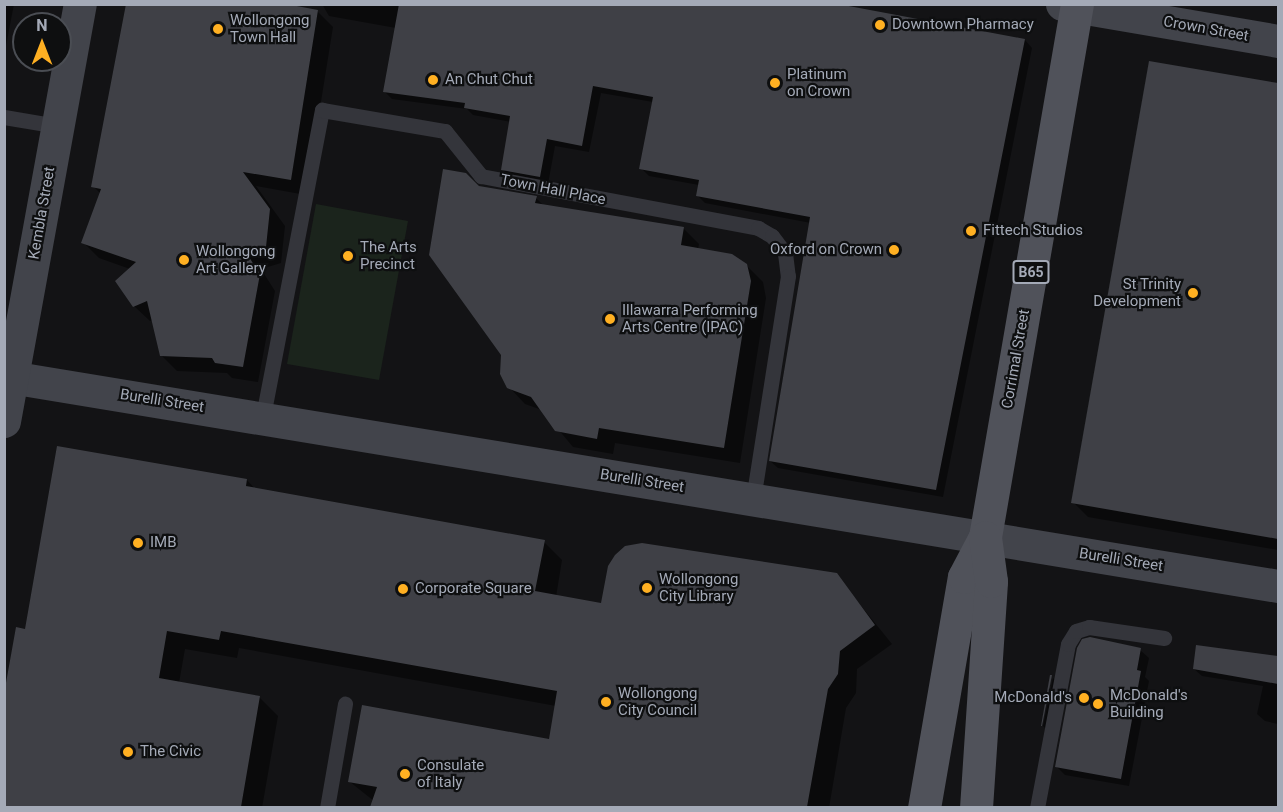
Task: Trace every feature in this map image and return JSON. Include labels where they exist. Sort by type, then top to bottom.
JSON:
[{"type":"main road","name":"Kembla Street","points":[[4,422],[8,377],[81,4]]},
{"type":"main road","name":"Crown Street","points":[[1072,5],[1278,41]]},
{"type":"main road","name":"Corrimal Street","points":[[976,807],[991,581],[985,537],[1072,5]]},
{"type":"main road","name":"Burelli Street","points":[[8,377],[262,416],[1278,586]]},
{"type":"main road","name":"Corrimal Street","points":[[924,807],[964,577],[985,537]]},
{"type":"lane","name":"Town Hall Place","points":[[262,416],[322,110],[378,119],[445,131],[481,176],[758,228],[777,241],[785,253],[788,276],[753,499]]},
{"type":"lane","points":[[4,117],[58,126]]},
{"type":"lane","points":[[1037,807],[1068,644],[1076,631],[1089,627],[1164,638]]},
{"type":"lane","points":[[327,807],[345,704]]},
{"type":"shaded area","points":[[316,204],[408,221],[379,380],[287,364]]},
{"type":"building","points":[[126,4],[286,4],[318,10],[291,180],[243,172],[270,209],[266,247],[247,254],[260,274],[243,367],[215,363],[212,358],[160,356],[147,301],[133,307],[115,281],[136,262],[81,243],[101,189],[91,187]]},
{"type":"building","points":[[399,4],[838,4],[1025,39],[936,490],[769,461],[810,217],[696,196],[699,180],[639,169],[653,97],[593,86],[582,146],[547,139],[540,177],[501,170],[510,116],[464,108],[465,103],[383,92]]},
{"type":"building","name":"St Trinity Development","points":[[1149,61],[1278,83],[1278,539],[1071,503]]},
{"type":"building","name":"Illawarra Performing Arts Centre (IPAC)","points":[[443,169],[466,173],[479,186],[537,196],[535,203],[684,227],[681,245],[732,254],[747,264],[751,281],[724,448],[599,428],[597,439],[555,431],[531,397],[507,388],[500,374],[501,355],[429,255]]},
{"type":"building","points":[[57,446],[247,479],[246,486],[545,540],[535,591],[601,603],[608,566],[615,555],[625,546],[642,543],[837,573],[875,625],[840,651],[838,674],[828,689],[807,807],[370,807],[377,787],[348,782],[362,705],[549,739],[557,691],[221,631],[219,640],[167,631],[159,678],[260,696],[241,807],[4,807],[4,694],[16,627],[25,629]]},
{"type":"building","name":"McDonald's Building","points":[[1090,637],[1141,648],[1137,670],[1141,671],[1121,779],[1055,767],[1077,648],[1082,639]]},
{"type":"building","points":[[1196,645],[1278,656],[1278,684],[1193,669]]},
{"type":"building","points":[[1050,675],[1052,675],[1041,726]]},
{"type":"place","name":"Downtown Pharmacy","points":[[880,25]]},
{"type":"place","name":"Wollongong Town Hall","points":[[218,29]]},
{"type":"place","name":"An Chut Chut","points":[[433,80]]},
{"type":"place","name":"Platinum on Crown","points":[[775,83]]},
{"type":"place","name":"Fittech Studios","points":[[971,231]]},
{"type":"place","name":"Oxford on Crown","points":[[894,250]]},
{"type":"place","name":"The Arts Precinct","points":[[348,256]]},
{"type":"place","name":"Wollongong Art Gallery","points":[[184,260]]},
{"type":"place","name":"St Trinity Development","points":[[1193,293]]},
{"type":"place","name":"Illawarra Performing Arts Centre (IPAC)","points":[[610,319]]},
{"type":"place","name":"IMB","points":[[138,543]]},
{"type":"place","name":"Wollongong City Library","points":[[647,588]]},
{"type":"place","name":"Corporate Square","points":[[403,589]]},
{"type":"place","name":"McDonald's","points":[[1084,698]]},
{"type":"place","name":"Wollongong City Council","points":[[606,702]]},
{"type":"place","name":"McDonald's Building","points":[[1098,704]]},
{"type":"place","name":"The Civic","points":[[128,752]]},
{"type":"place","name":"Consulate of Italy","points":[[405,774]]}]
